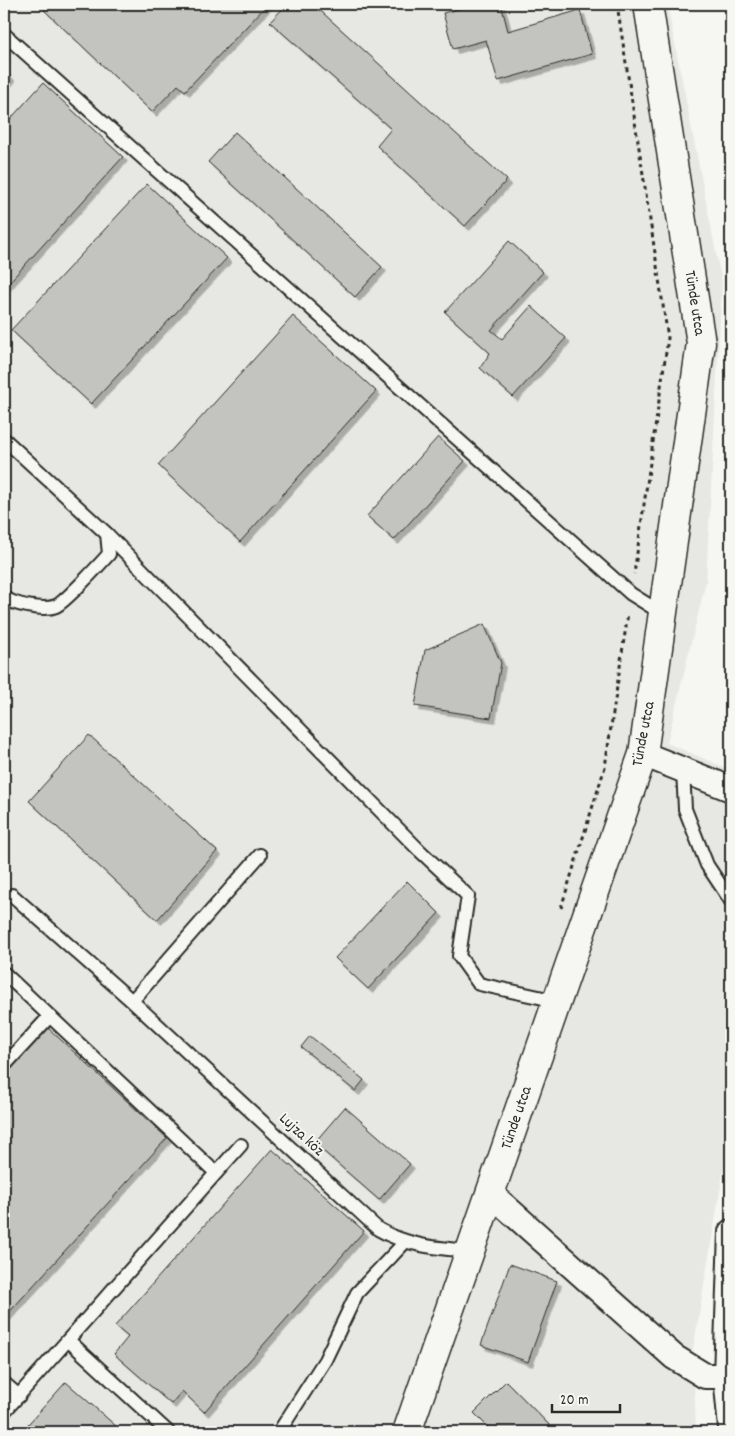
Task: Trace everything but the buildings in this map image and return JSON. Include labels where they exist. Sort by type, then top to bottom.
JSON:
[{"type":"street","name":"Tünde utca","points":[[407,1432],[643,754],[701,343],[648,4]]},
{"type":"street","points":[[643,754],[731,789]]},
{"type":"street","points":[[490,1193],[674,1357],[705,1376],[726,1376]]},
{"type":"street","points":[[731,1232],[726,1376],[731,1428]]},
{"type":"lane","points":[[4,34],[631,594],[663,614]]},
{"type":"lane","points":[[4,439],[108,534],[418,850],[468,896],[459,956],[479,984],[557,1001]]},
{"type":"lane","points":[[4,597],[10,603],[34,607],[56,606],[97,568],[109,554],[108,534]]},
{"type":"lane","points":[[683,770],[685,809],[707,865],[731,901]]},
{"type":"lane","points":[[132,1001],[260,855]]},
{"type":"lane","name":"Lujza köz","points":[[12,895],[132,1001],[378,1229],[405,1242],[423,1247],[469,1251]]},
{"type":"lane","points":[[4,973],[216,1173]]},
{"type":"lane","points":[[4,1066],[49,1017]]},
{"type":"lane","points":[[4,1412],[241,1145]]},
{"type":"lane","points":[[279,1432],[325,1360],[357,1293],[405,1242]]},
{"type":"lane","points":[[68,1340],[168,1432]]},
{"type":"lane","points":[[4,1383],[19,1396]]},
{"type":"path","points":[[559,914],[605,767],[668,338],[617,4]]},
{"type":"shaded area","points":[[4,4],[667,4],[722,283],[706,581],[667,743],[731,770],[731,1127],[693,1349],[696,1432],[4,1432]]}]
